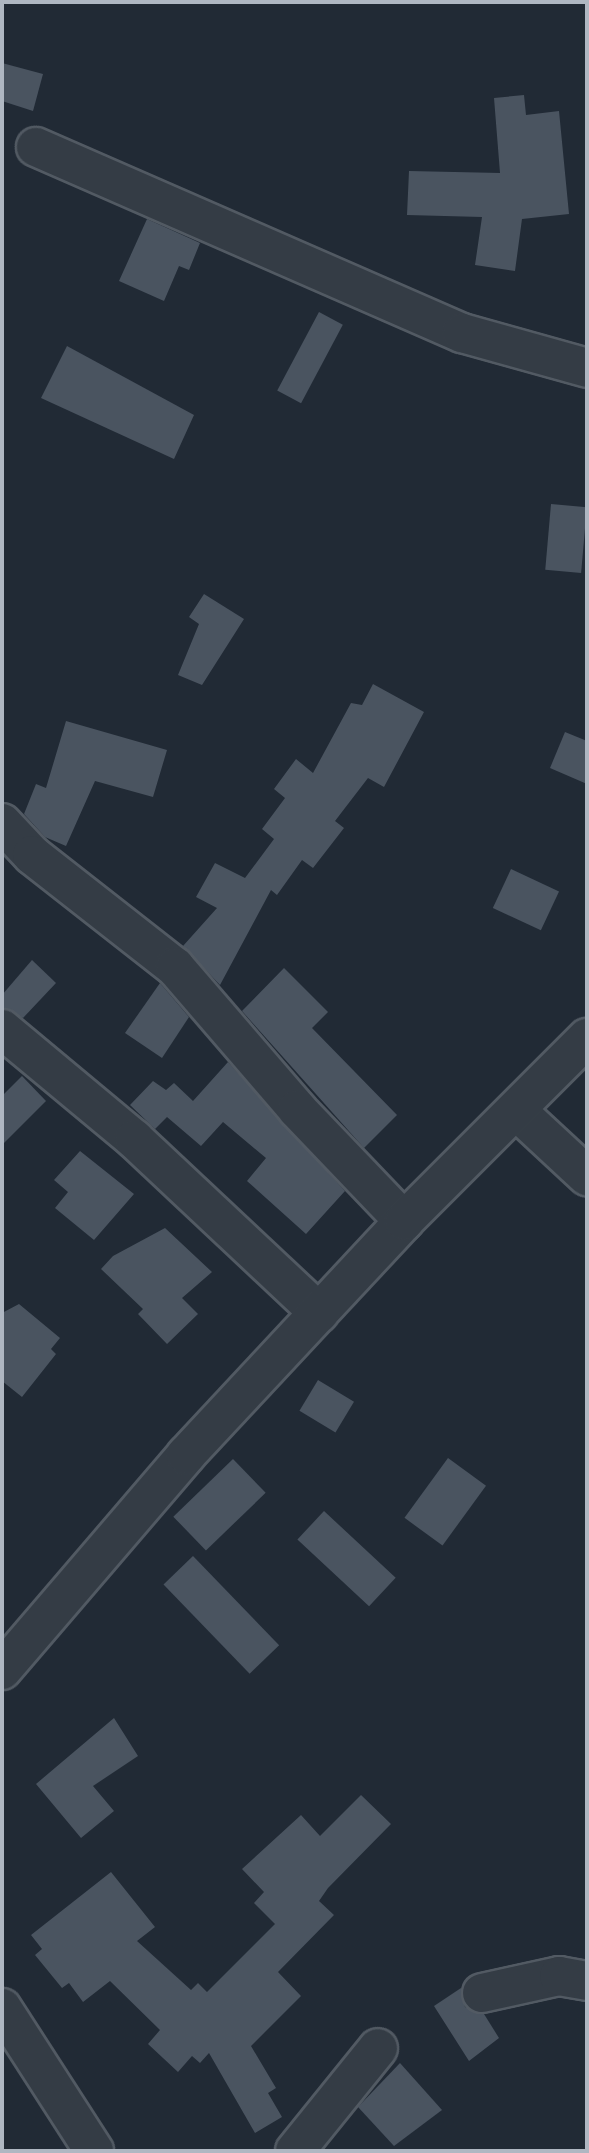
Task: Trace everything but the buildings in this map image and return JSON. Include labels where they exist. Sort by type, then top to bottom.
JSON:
[{"type":"street","points":[[36,147],[462,333],[587,368]]},
{"type":"street","points":[[2,822],[32,855],[175,967],[297,1109],[404,1221]]},
{"type":"street","points":[[2,1029],[124,1130],[319,1312]]},
{"type":"street","points":[[2,1670],[319,1312],[404,1221],[517,1111],[587,1038]]},
{"type":"street","points":[[517,1111],[587,1176]]},
{"type":"street","points":[[482,1993],[559,1976],[587,1981]]},
{"type":"street","points":[[2,2008],[94,2151]]},
{"type":"street","points":[[295,2151],[379,2048]]}]
